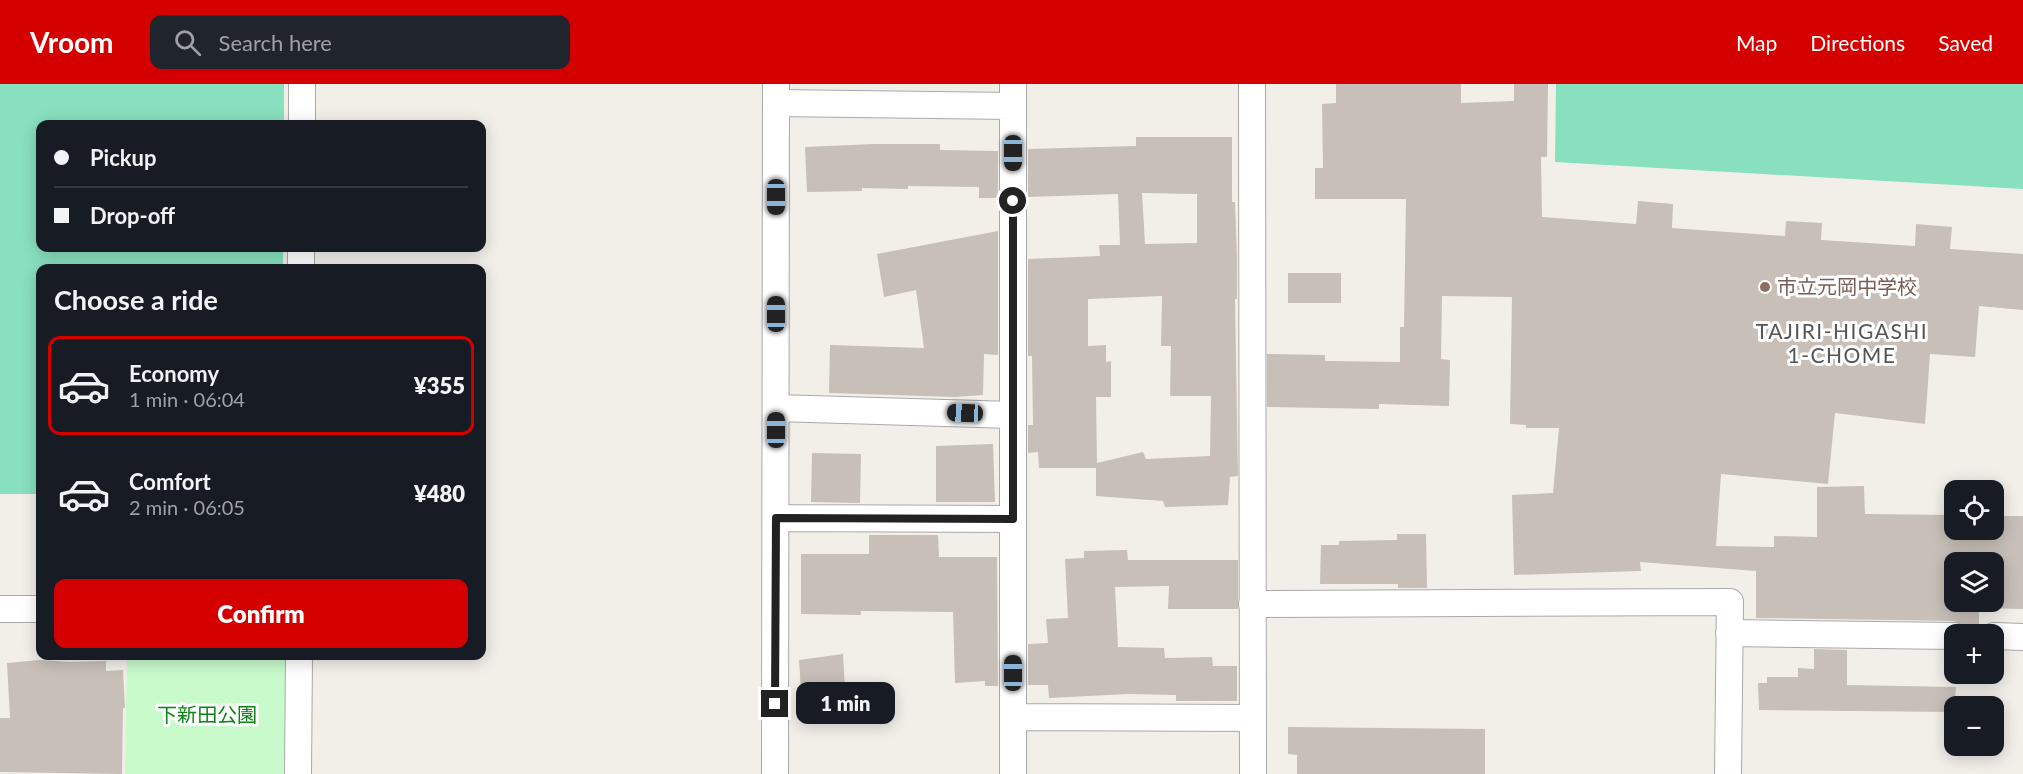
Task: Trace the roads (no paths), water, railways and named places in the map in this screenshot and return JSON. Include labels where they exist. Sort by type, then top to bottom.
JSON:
[{"type":"street","points":[[302,84],[302,120]]},
{"type":"street","points":[[1252,84],[1253,774]]},
{"type":"street","points":[[775,774],[776,93],[1013,95],[1013,774]]},
{"type":"street","points":[[776,408],[1013,415]]},
{"type":"street","points":[[776,518],[1013,519]]},
{"type":"street","points":[[1252,604],[1730,602],[1728,774]]},
{"type":"street","points":[[0,609],[36,609]]},
{"type":"street","points":[[1729,633],[1944,636]]},
{"type":"street","points":[[2004,636],[2023,637]]},
{"type":"street","points":[[298,774],[299,660]]},
{"type":"street","points":[[1013,717],[1252,718]]},
{"type":"place","name":"市立元岡中学校","points":[[1765,287]]},
{"type":"district","name":"TAJIRI-HIGASHI 1-CHOME","points":[[1842,344]]},
{"type":"park label","name":"下新田公園","points":[[207,715]]}]
